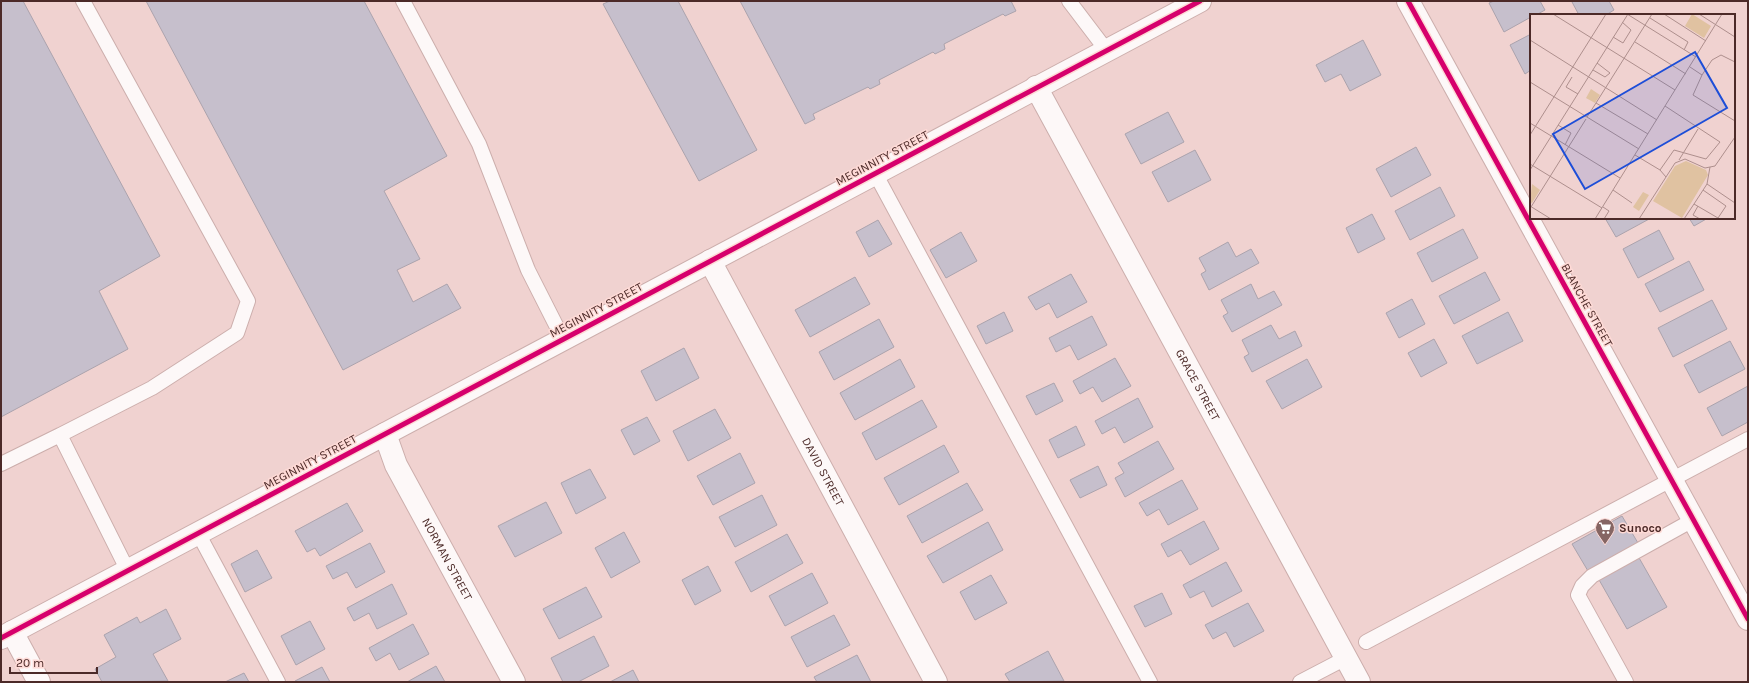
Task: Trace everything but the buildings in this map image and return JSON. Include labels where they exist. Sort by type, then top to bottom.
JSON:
[{"type":"street","name":"MEGINNITY STREET","points":[[6,635],[1200,1]]},
{"type":"street","name":"BLANCHE STREET","points":[[1408,1],[1748,619]]},
{"type":"street","name":"GRACE STREET","points":[[1036,87],[1358,682]]},
{"type":"street","name":"DAVID STREET","points":[[710,261],[936,682]]},
{"type":"street","name":"NORMAN STREET","points":[[385,434],[396,465],[514,682]]},
{"type":"street","points":[[6,635],[39,682]]},
{"type":"lane","points":[[1,464],[152,388],[237,333],[248,301],[83,1]]},
{"type":"lane","points":[[403,1],[479,144],[528,270],[563,339]]},
{"type":"lane","points":[[1069,1],[1107,51]]},
{"type":"lane","points":[[875,173],[1150,682]]},
{"type":"lane","points":[[60,435],[128,571]]},
{"type":"lane","points":[[1366,642],[1748,438]]},
{"type":"lane","points":[[1626,682],[1578,595],[1582,586],[1592,576],[1694,520]]},
{"type":"lane","points":[[198,533],[278,682]]},
{"type":"lane","points":[[1300,682],[1346,658]]},
{"type":"cycle path","points":[[1,638],[1200,1]]},
{"type":"cycle path","points":[[1408,1],[1748,619]]},
{"type":"place","name":"Sunoco","points":[[1605,545]]}]
